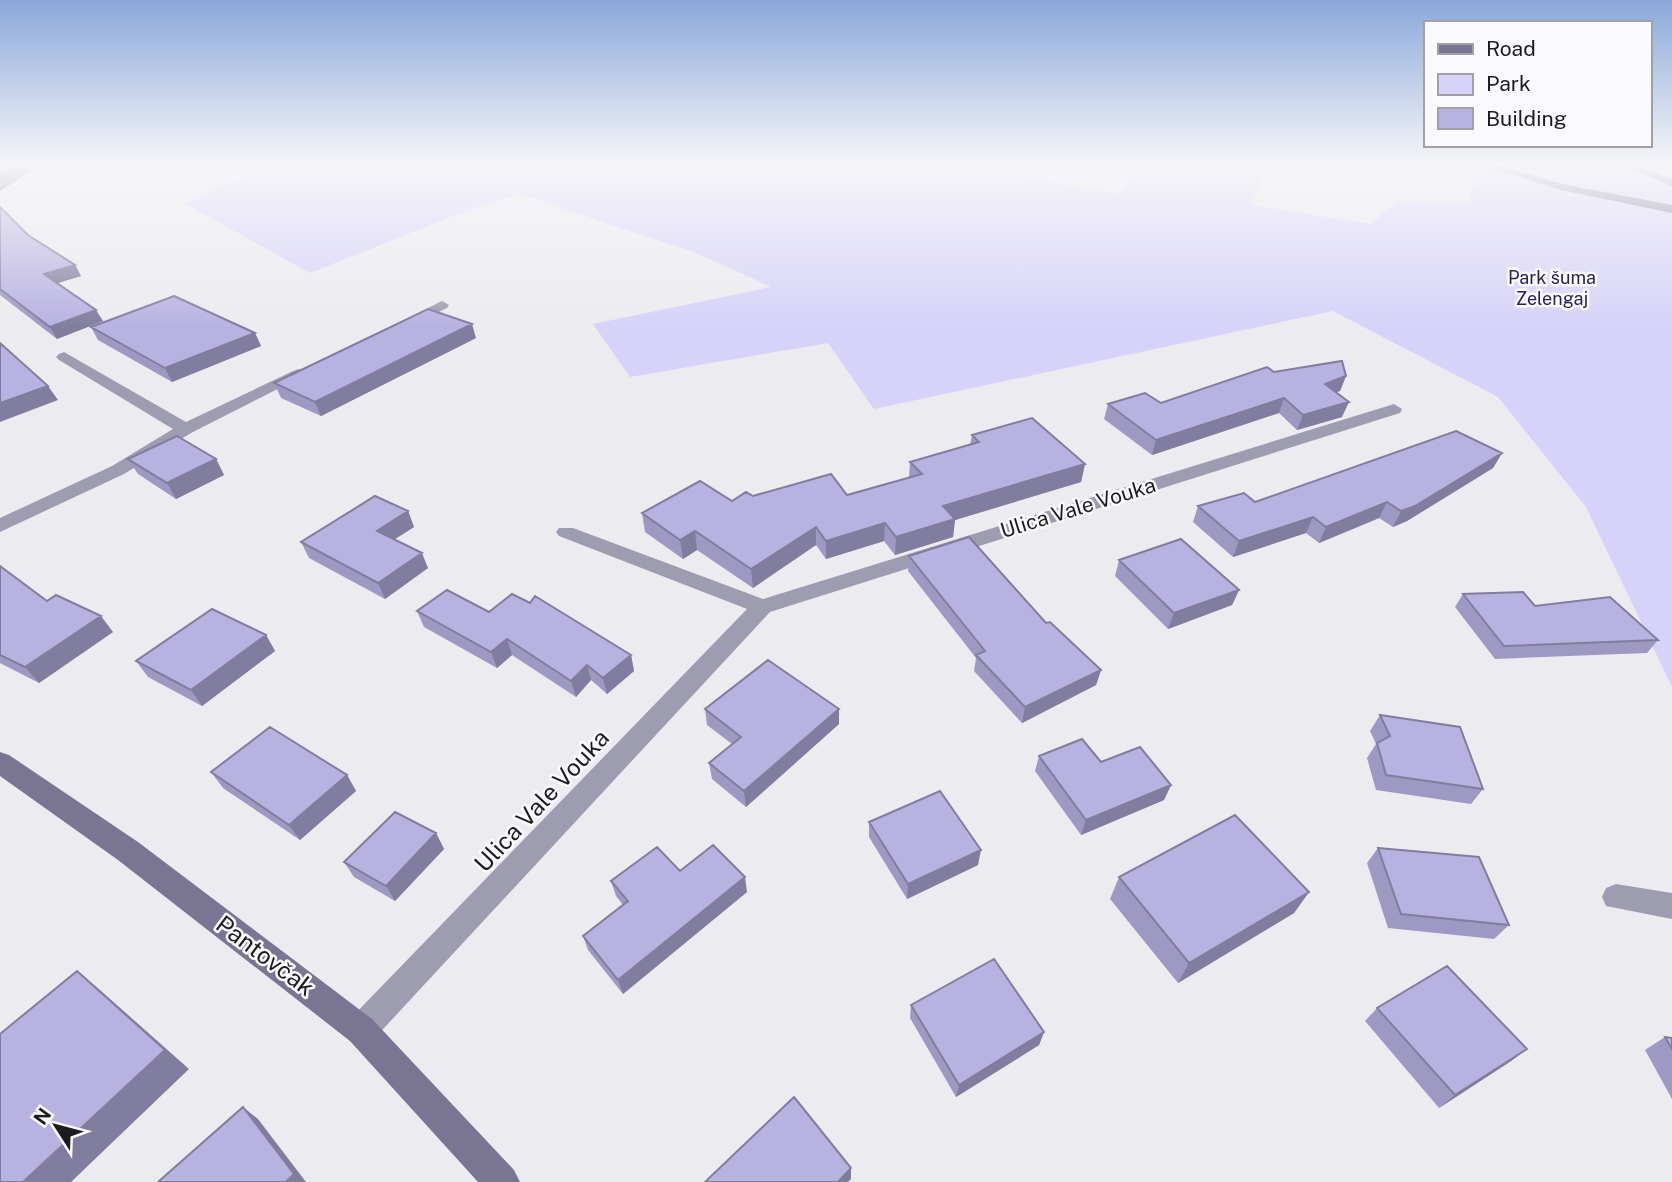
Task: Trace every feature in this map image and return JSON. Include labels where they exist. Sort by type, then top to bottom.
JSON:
[{"type":"main road","name":"Pantovčak","points":[[0,762],[128,852],[361,1030],[502,1182]]},
{"type":"street","points":[[393,328],[442,305]]},
{"type":"street","points":[[64,358],[184,429]]},
{"type":"street","points":[[0,526],[118,470],[184,429],[319,364]]},
{"type":"street","name":"Ulica Vale Vouka","points":[[361,1030],[762,607],[1394,409]]},
{"type":"street","points":[[566,532],[762,607]]},
{"type":"street","points":[[1616,897],[1672,906]]},
{"type":"green space","name":"Park šuma Zelengaj","points":[[209,217],[450,217],[448,218],[310,273]]},
{"type":"green space","name":"Park šuma Zelengaj","points":[[589,217],[1328,217],[1370,224],[1378,217],[1672,217],[1672,687],[1586,507],[1498,397],[1333,311],[874,409],[828,343],[630,377],[593,324],[771,287],[694,252]]},
{"type":"building","points":[[0,217],[10,217],[28,235],[75,265],[44,274],[96,310],[50,327],[0,289]]},
{"type":"building","points":[[174,296],[255,333],[165,368],[91,327]]},
{"type":"building","points":[[428,309],[472,324],[315,402],[274,383]]},
{"type":"building","points":[[0,343],[48,386],[0,403]]},
{"type":"building","points":[[1342,361],[1346,376],[1325,384],[1349,402],[1303,415],[1284,398],[1156,440],[1108,404],[1145,393],[1161,403],[1267,367],[1274,372]]},
{"type":"building","points":[[1032,418],[1085,464],[943,506],[955,519],[896,537],[885,523],[826,541],[816,527],[751,569],[695,531],[680,540],[642,513],[700,481],[732,501],[746,492],[753,496],[831,474],[847,495],[922,474],[910,462],[979,442],[972,435]]},
{"type":"building","points":[[1456,431],[1502,453],[1415,506],[1401,511],[1387,502],[1326,527],[1313,517],[1239,541],[1198,506],[1244,493],[1255,502]]},
{"type":"building","points":[[177,436],[216,459],[167,483],[128,459]]},
{"type":"building","points":[[375,496],[408,511],[377,531],[422,553],[378,583],[301,542]]},
{"type":"building","points":[[969,537],[1046,623],[1050,622],[1101,670],[1025,707],[976,655],[985,651],[909,556]]},
{"type":"building","points":[[1181,539],[1239,590],[1174,613],[1119,560]]},
{"type":"building","points":[[0,566],[47,601],[56,595],[101,616],[25,667],[0,655]]},
{"type":"building","points":[[447,590],[489,612],[512,594],[530,603],[535,596],[631,655],[603,678],[587,665],[571,681],[507,639],[491,652],[417,611]]},
{"type":"building","points":[[1523,592],[1535,606],[1610,597],[1658,640],[1504,646],[1463,594]]},
{"type":"building","points":[[212,609],[266,635],[191,690],[136,661]]},
{"type":"building","points":[[768,660],[839,709],[744,791],[709,763],[741,737],[705,709]]},
{"type":"building","points":[[1380,715],[1460,727],[1483,789],[1386,775],[1377,743],[1390,736]]},
{"type":"building","points":[[270,727],[347,775],[289,825],[211,772]]},
{"type":"building","points":[[1082,739],[1101,762],[1140,747],[1171,785],[1086,820],[1039,756]]},
{"type":"building","points":[[940,791],[981,850],[908,884],[869,822]]},
{"type":"building","points":[[395,812],[436,833],[386,886],[344,862]]},
{"type":"building","points":[[1235,815],[1309,892],[1189,963],[1119,877]]},
{"type":"building","points":[[713,845],[745,877],[618,980],[583,936],[628,901],[611,881],[657,847],[680,871]]},
{"type":"building","points":[[1378,848],[1479,857],[1509,925],[1401,914]]},
{"type":"building","points":[[994,959],[1044,1032],[959,1085],[911,1005]]},
{"type":"building","points":[[1447,966],[1527,1049],[1455,1095],[1377,1008]]},
{"type":"building","points":[[77,971],[165,1050],[23,1182],[0,1182],[0,1034]]},
{"type":"building","points":[[1665,1037],[1672,1038],[1672,1049]]},
{"type":"building","points":[[794,1097],[851,1168],[838,1182],[705,1182]]},
{"type":"building","points":[[243,1107],[294,1174],[286,1182],[158,1182]]}]
